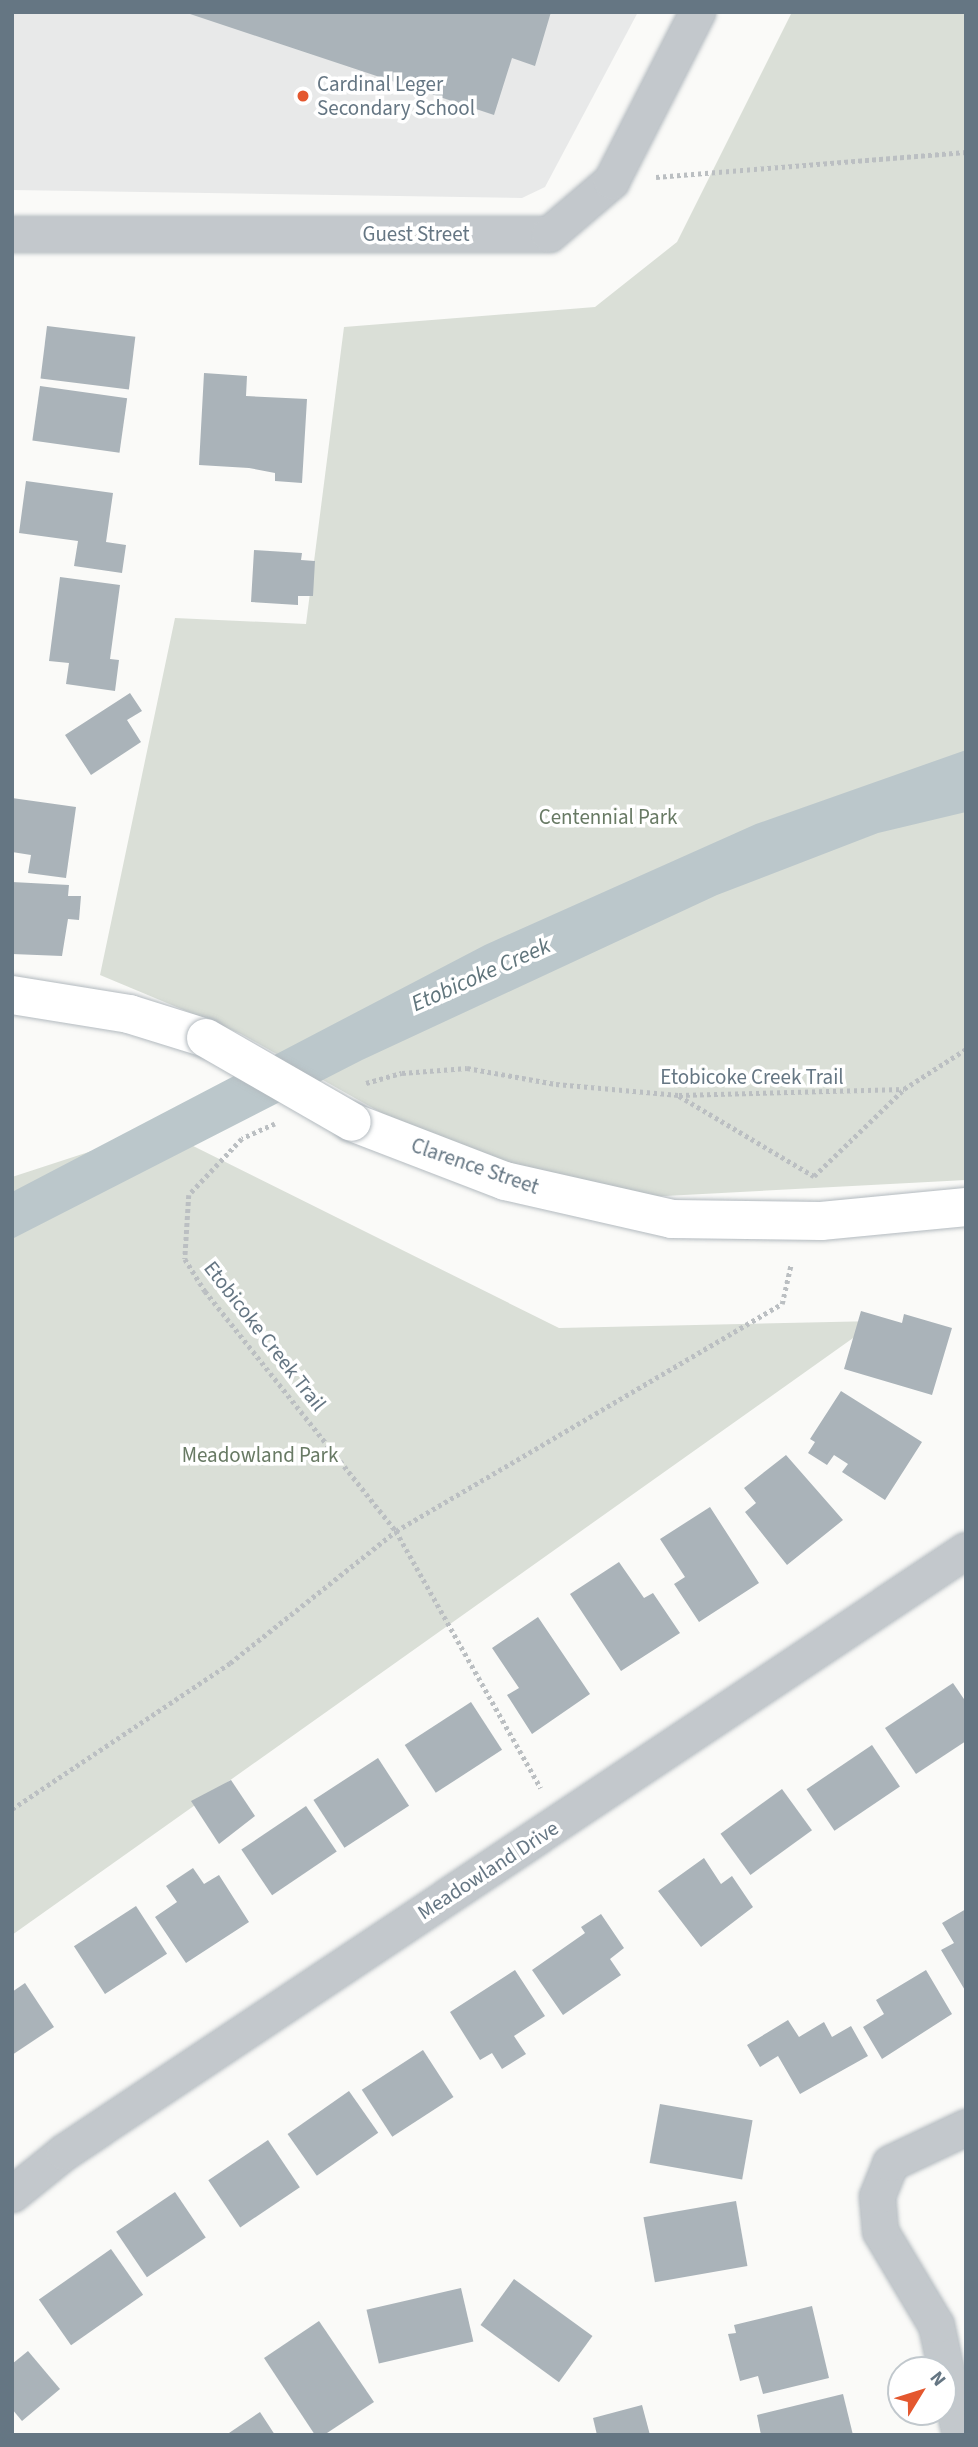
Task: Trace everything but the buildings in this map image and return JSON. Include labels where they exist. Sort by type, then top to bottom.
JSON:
[{"type":"street","name":"Guest Street","points":[[12,234],[549,234],[611,181],[697,12]]},
{"type":"street","name":"Clarence Street","points":[[12,995],[129,1014],[206,1038],[352,1122],[505,1181],[672,1219],[821,1221],[966,1207]]},
{"type":"street","name":"Meadowland Drive","points":[[12,2194],[64,2152],[966,1550]]},
{"type":"street","points":[[960,2435],[936,2325],[880,2231],[877,2196],[890,2163],[966,2127]]},
{"type":"path","points":[[659,176],[966,152]]},
{"type":"path","points":[[814,1176],[904,1089],[966,1049]]},
{"type":"path","name":"Etobicoke Creek Trail","points":[[363,1084],[402,1073],[467,1068],[556,1084],[679,1095],[904,1089]]},
{"type":"path","points":[[679,1095],[814,1176],[817,1186]]},
{"type":"path","name":"Etobicoke Creek Trail","points":[[278,1123],[242,1139],[189,1195],[185,1259],[205,1291],[396,1531],[560,1822]]},
{"type":"path","points":[[12,1809],[230,1663],[396,1531],[782,1304],[791,1264]]},
{"type":"shaded area","name":"Cardinal Leger Secondary School","points":[[12,12],[638,12],[545,187],[522,198],[12,190]]},
{"type":"green space","name":"Centennial Park","points":[[792,12],[966,12],[966,1180],[627,1198],[433,1142],[241,1034],[100,975],[175,618],[306,624],[344,327],[595,307],[677,242]]},
{"type":"green space","name":"Meadowland Park","points":[[159,1129],[559,1328],[877,1321],[12,1935],[12,1177]]},
{"type":"water","name":"Etobicoke Creek","points":[[966,750],[966,812],[878,833],[717,895],[362,1060],[12,1239],[12,1192],[485,945],[756,824]]},
{"type":"place","name":"Cardinal Leger Secondary School","points":[[303,96]]}]
